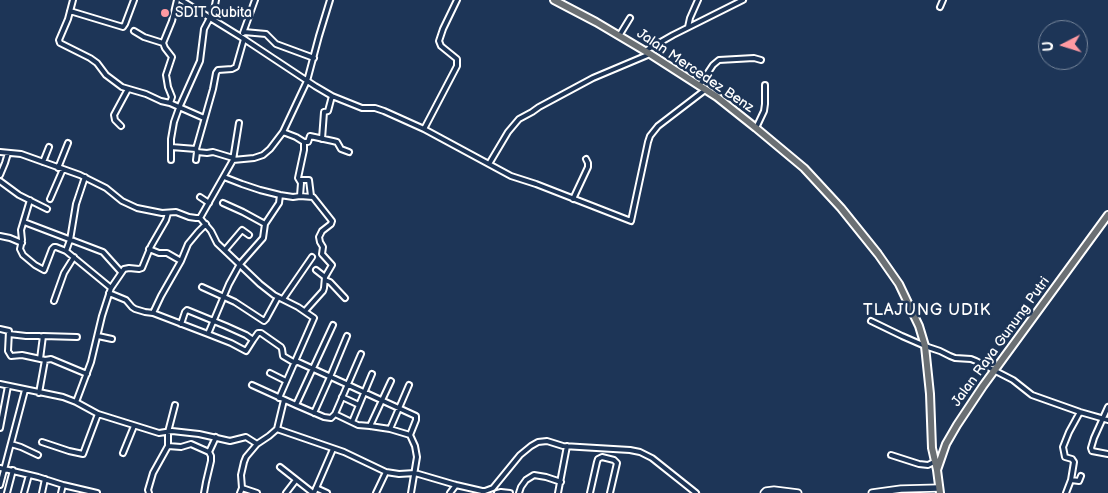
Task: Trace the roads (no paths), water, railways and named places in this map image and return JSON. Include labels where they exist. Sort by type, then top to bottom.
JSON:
[{"type":"main road","name":"Jalan Mercedez Benz","points":[[554,0],[596,22],[717,97],[804,168],[841,208],[899,284],[919,326],[926,346],[932,448],[936,470]]},
{"type":"main road","name":"Jalan Raya Gunung Putri","points":[[936,470],[946,444],[957,425],[1105,224],[1108,214]]},
{"type":"main road","points":[[936,470],[940,490]]},
{"type":"street","points":[[73,0],[59,42],[95,61],[109,78],[122,87],[170,103],[204,118]]},
{"type":"street","points":[[70,11],[123,27],[126,24],[134,0]]},
{"type":"street","points":[[170,103],[172,97],[166,78],[172,57],[163,43],[172,21],[176,0]]},
{"type":"street","points":[[181,0],[332,96],[362,108],[375,108],[384,111],[424,129],[511,176],[631,222],[648,142],[658,126],[702,88],[713,65],[719,60],[754,58],[761,60]]},
{"type":"street","points":[[171,160],[173,130],[179,108],[200,61],[204,29],[214,10],[216,0]]},
{"type":"street","points":[[196,160],[204,118],[216,73],[218,70],[236,67],[242,38],[255,0]]},
{"type":"street","points":[[171,147],[208,153],[213,152],[233,159],[254,158],[270,150],[283,132],[307,81],[330,0]]},
{"type":"street","points":[[424,129],[457,63],[457,59],[441,46],[439,40],[442,29],[457,0]]},
{"type":"street","points":[[688,27],[698,0]]},
{"type":"street","points":[[489,164],[508,132],[520,119],[593,78],[648,53],[688,27],[743,0]]},
{"type":"street","points":[[940,7],[943,0]]},
{"type":"street","points":[[619,36],[630,18]]},
{"type":"street","points":[[134,31],[144,37],[163,43]]},
{"type":"street","points":[[244,32],[266,34],[276,44],[314,58]]},
{"type":"street","points":[[756,128],[764,111],[766,85]]},
{"type":"street","points":[[121,126],[115,120],[114,115],[128,89]]},
{"type":"street","points":[[322,139],[324,112],[328,111],[332,96]]},
{"type":"street","points":[[200,218],[233,159],[239,123]]},
{"type":"street","points":[[283,132],[304,142]]},
{"type":"street","points":[[304,142],[308,142],[310,136],[336,141],[341,150],[349,152]]},
{"type":"street","points":[[300,196],[301,182],[298,177],[304,142]]},
{"type":"street","points":[[58,168],[68,143]]},
{"type":"street","points":[[43,162],[49,147]]},
{"type":"street","points":[[0,152],[21,154],[84,177],[106,188],[125,203],[143,210],[162,213],[176,212],[189,218],[200,218],[206,224],[217,243],[264,288],[314,317],[315,319],[279,398]]},
{"type":"street","points":[[0,175],[6,163],[8,153]]},
{"type":"street","points":[[573,199],[588,167],[586,159]]},
{"type":"street","points":[[50,200],[63,169]]},
{"type":"street","points":[[224,176],[242,184],[280,195],[293,197],[310,196],[314,198],[332,221],[319,236],[323,247],[323,255],[332,265],[325,278],[323,292],[304,311]]},
{"type":"street","points":[[66,251],[84,177]]},
{"type":"street","points":[[299,180],[309,180],[310,196]]},
{"type":"street","points":[[0,181],[19,195],[47,209]]},
{"type":"street","points":[[208,334],[223,296],[240,264],[263,238],[265,224],[279,203],[280,195]]},
{"type":"street","points":[[200,198],[209,203]]},
{"type":"street","points":[[30,200],[21,230],[21,253],[43,270],[54,246],[66,251],[111,288]]},
{"type":"street","points":[[223,203],[265,224]]},
{"type":"street","points":[[76,402],[87,374],[111,288],[124,269],[142,269],[149,249],[168,213]]},
{"type":"street","points":[[24,222],[103,252],[121,272]]},
{"type":"street","points":[[153,314],[188,244],[206,224]]},
{"type":"street","points":[[225,250],[242,230],[249,235]]},
{"type":"street","points":[[0,236],[22,243]]},
{"type":"street","points":[[149,249],[159,253],[166,253],[181,261]]},
{"type":"street","points":[[54,301],[64,273],[74,257]]},
{"type":"street","points":[[284,299],[312,258]]},
{"type":"street","points":[[316,270],[345,298]]},
{"type":"street","points":[[202,287],[235,302],[264,321],[278,296]]},
{"type":"street","points":[[109,293],[126,300],[133,308],[208,334],[246,351],[252,340],[257,334],[261,333],[281,347],[283,356],[415,416],[410,435]]},
{"type":"street","points":[[181,324],[187,310],[246,335],[252,340]]},
{"type":"street","points":[[871,321],[955,358],[971,359],[1013,380],[1032,395],[1108,420]]},
{"type":"street","points":[[296,405],[333,325]]},
{"type":"street","points":[[0,329],[8,331],[9,334],[26,336],[77,337]]},
{"type":"street","points":[[9,334],[8,351],[10,355],[54,360],[87,374]]},
{"type":"street","points":[[98,336],[112,339]]},
{"type":"street","points":[[314,413],[347,336]]},
{"type":"street","points":[[39,393],[43,360],[43,337]]},
{"type":"street","points":[[252,385],[314,413],[330,418],[335,414],[361,354]]},
{"type":"street","points":[[270,373],[286,381]]},
{"type":"street","points":[[352,422],[372,374]]},
{"type":"street","points":[[370,426],[392,381]]},
{"type":"street","points":[[0,384],[63,397],[98,414],[159,433],[193,433],[230,441],[246,437],[257,444]]},
{"type":"street","points":[[390,429],[409,385]]},
{"type":"street","points":[[0,428],[8,386]]},
{"type":"street","points":[[0,485],[2,468],[11,444],[25,390]]},
{"type":"street","points":[[342,397],[359,405]]},
{"type":"street","points":[[257,493],[241,491],[241,475],[244,462],[257,444],[277,429],[284,400]]},
{"type":"street","points":[[149,493],[148,490],[153,473],[168,446],[168,432],[175,405]]},
{"type":"street","points":[[1108,407],[1094,438],[1091,450],[1108,454]]},
{"type":"street","points":[[1066,493],[1071,480],[1074,462],[1072,459],[1065,457],[1063,447],[1080,412]]},
{"type":"street","points":[[42,442],[83,454],[98,414]]},
{"type":"street","points":[[335,414],[358,425],[390,429],[410,435],[416,453],[411,493]]},
{"type":"street","points":[[123,453],[134,426]]},
{"type":"street","points":[[277,429],[356,456],[386,472],[399,474],[415,473],[456,486],[482,491],[489,490],[497,485],[520,455],[535,444],[547,441],[567,446],[625,449],[640,452],[656,461],[691,491],[696,493]]},
{"type":"street","points":[[204,493],[211,461],[209,452],[216,437]]},
{"type":"street","points":[[11,444],[38,455]]},
{"type":"street","points":[[168,446],[181,447],[191,444],[209,452]]},
{"type":"street","points":[[558,493],[567,446]]},
{"type":"street","points":[[280,467],[313,493],[333,449]]},
{"type":"street","points":[[891,455],[919,464],[928,465],[934,462]]},
{"type":"street","points":[[590,493],[598,459],[605,457],[616,461],[617,464],[610,493]]},
{"type":"street","points":[[2,468],[63,485],[80,492],[97,493]]},
{"type":"street","points":[[7,493],[13,470]]},
{"type":"street","points":[[376,493],[386,472]]},
{"type":"street","points":[[24,493],[28,475]]},
{"type":"street","points":[[519,493],[526,480],[534,475],[540,475],[561,482]]},
{"type":"street","points":[[1071,480],[1080,481],[1081,476]]},
{"type":"street","points":[[42,493],[45,480]]},
{"type":"street","points":[[286,493],[296,480]]},
{"type":"street","points":[[61,493],[63,485]]},
{"type":"street","points":[[450,493],[456,486]]},
{"type":"street","points":[[316,488],[327,493]]},
{"type":"street","points":[[872,493],[901,489],[940,490]]},
{"type":"street","points":[[764,493],[774,490],[798,493]]},
{"type":"street","points":[[498,493],[509,493]]},
{"type":"place","name":"SDIT Qubita","points":[[165,13]]},
{"type":"district","name":"TLAJUNG UDIK","points":[[927,311]]}]
